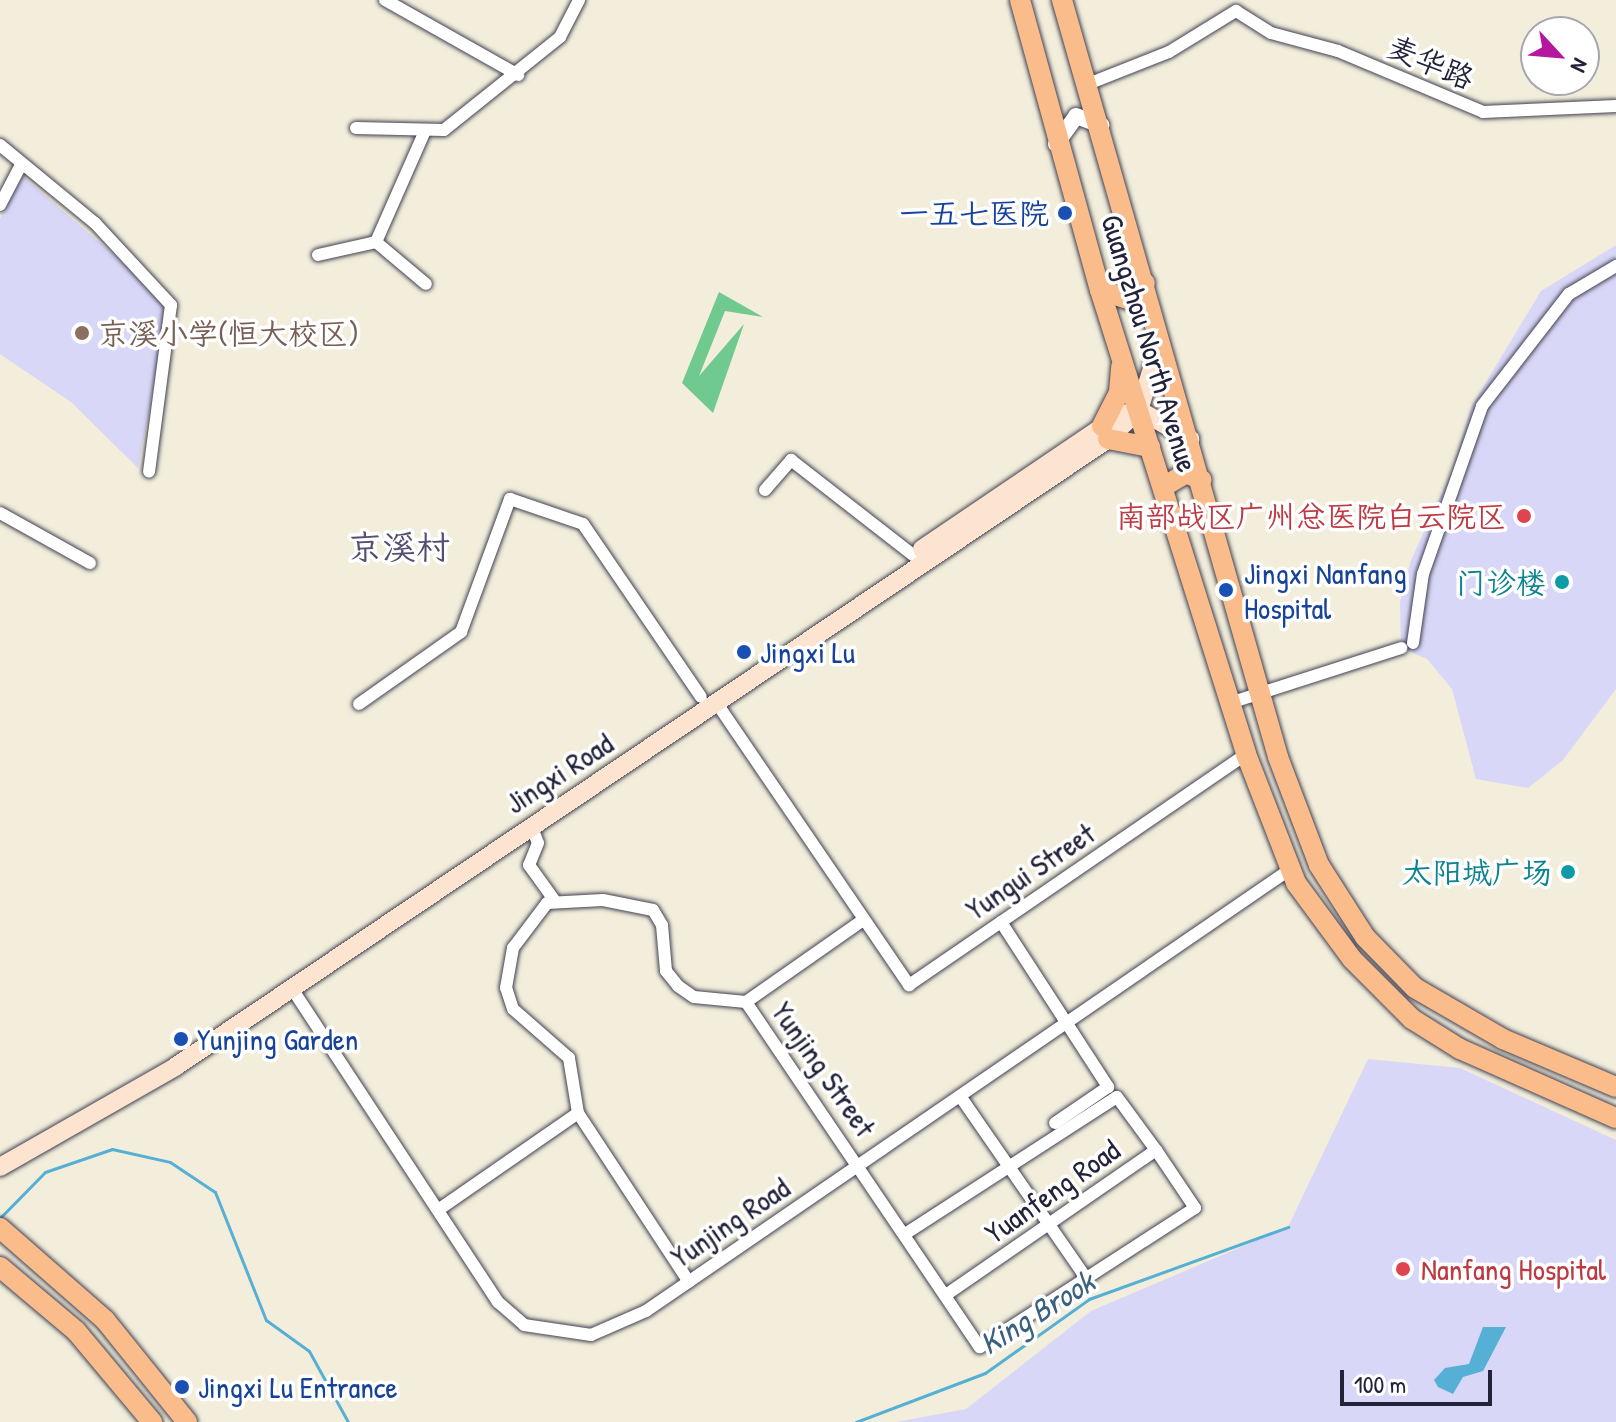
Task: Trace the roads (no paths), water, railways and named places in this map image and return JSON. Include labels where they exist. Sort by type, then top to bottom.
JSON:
[{"type":"main road","name":"Guangzhou North Avenue","points":[[1020,0],[1056,144],[1100,290],[1246,754],[1289,870],[1343,949],[1412,1019],[1460,1049],[1616,1118]]},
{"type":"main road","name":"Guangzhou North Avenue","points":[[1062,0],[1102,127],[1192,441],[1260,692],[1311,847],[1365,937],[1431,1000],[1616,1087]]},
{"type":"main road","points":[[1100,290],[1131,300],[1145,283]]},
{"type":"main road","name":"Jingxi Road","points":[[0,1167],[164,1074],[531,825],[913,555],[1139,410],[1157,368],[1158,327]]},
{"type":"main road","points":[[1119,347],[1119,392],[1105,432],[1150,447]]},
{"type":"main road","points":[[1139,410],[1192,441]]},
{"type":"main road","name":"Jingxi Road","points":[[0,1150],[168,1058],[1105,432]]},
{"type":"main road","points":[[1163,487],[1186,473],[1202,480]]},
{"type":"main road","points":[[2,1230],[105,1320],[187,1422]]},
{"type":"main road","points":[[0,1267],[76,1331],[152,1422]]},
{"type":"street","points":[[385,0],[518,75]]},
{"type":"street","points":[[356,128],[424,133],[444,130],[518,75],[573,23],[579,0]]},
{"type":"street","name":"麦华路","points":[[1088,84],[1169,52],[1236,11],[1271,33],[1338,51],[1483,112],[1616,106]]},
{"type":"street","points":[[1056,144],[1076,116],[1102,127]]},
{"type":"street","points":[[376,242],[424,133]]},
{"type":"street","points":[[0,145],[95,223],[171,305],[149,472]]},
{"type":"street","points":[[0,205],[22,163]]},
{"type":"street","points":[[318,255],[376,242]]},
{"type":"street","points":[[376,242],[426,284]]},
{"type":"street","points":[[1230,703],[1407,646],[1423,574],[1482,406],[1569,294],[1616,266]]},
{"type":"street","points":[[765,490],[791,460],[913,555]]},
{"type":"street","name":"Yungui Street","points":[[359,704],[461,632],[510,499],[583,524],[909,985],[1246,754]]},
{"type":"street","points":[[0,513],[90,563]]},
{"type":"street","points":[[531,825],[538,843],[529,865],[555,901]]},
{"type":"street","name":"Yunjing Road","points":[[291,987],[498,1302],[524,1325],[545,1332],[617,1328],[689,1282],[1289,870]]},
{"type":"street","points":[[689,1282],[578,1113],[569,1058],[513,1009],[506,988],[524,926],[555,901],[639,903],[653,910],[662,925],[666,971],[678,986],[694,997],[746,1002],[863,920]]},
{"type":"street","points":[[1001,922],[1108,1087],[1055,1123]]},
{"type":"street","name":"Yunjing Street","points":[[746,1002],[860,1165],[980,1347]]},
{"type":"street","points":[[960,1096],[1086,1278]]},
{"type":"street","points":[[905,1234],[1117,1097],[1156,1150]]},
{"type":"street","points":[[438,1210],[578,1113]]},
{"type":"street","name":"Yuanfeng Road","points":[[946,1295],[1156,1150],[1195,1208],[980,1347]]},
{"type":"water","points":[[1483,1327],[1506,1327],[1483,1371],[1463,1377],[1453,1394],[1438,1387],[1434,1380],[1445,1368],[1469,1364]]},
{"type":"waterway","name":"King Brook","points":[[0,1218],[45,1172],[112,1149],[170,1162],[215,1192],[266,1320],[309,1351],[348,1422]]},
{"type":"waterway","name":"King Brook","points":[[856,1422],[985,1373],[1089,1299],[1288,1227]]},
{"type":"place","name":"一五七医院","points":[[1065,213]]},
{"type":"place","name":"京溪小学(恒大校区)","points":[[82,333]]},
{"type":"place","name":"南部战区广州总医院白云院区","points":[[1524,516]]},
{"type":"place","name":"门诊楼","points":[[1562,582]]},
{"type":"place","name":"Jingxi Nanfang Hospital","points":[[1226,590]]},
{"type":"place","name":"Jingxi Lu","points":[[744,652]]},
{"type":"place","name":"太阳城广场","points":[[1568,872]]},
{"type":"place","name":"Yunjing Garden","points":[[181,1039]]},
{"type":"place","name":"Nanfang Hospital","points":[[1403,1269]]},
{"type":"place","name":"Jingxi Lu Entrance","points":[[182,1387]]},
{"type":"district","name":"京溪村","points":[[399,548]]}]
